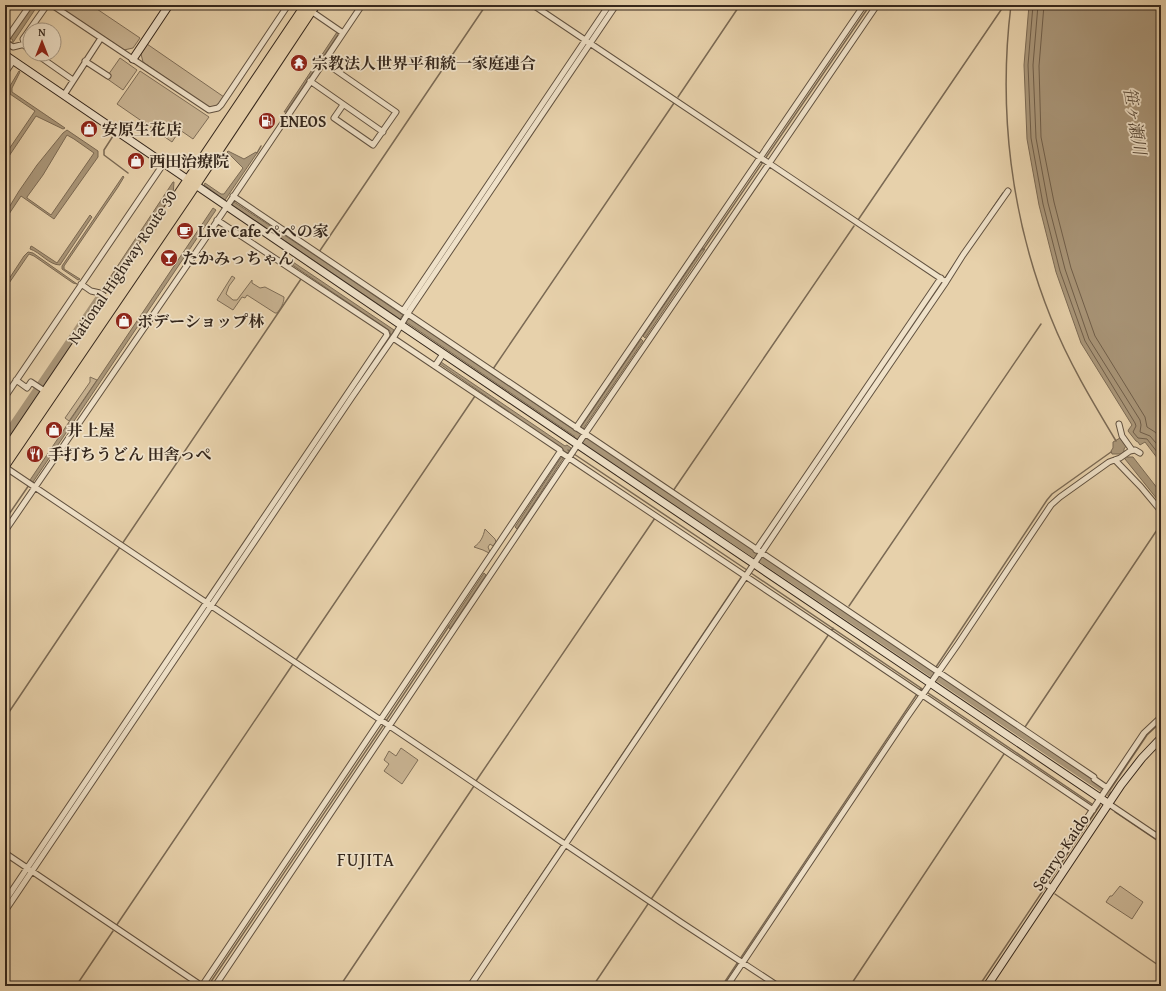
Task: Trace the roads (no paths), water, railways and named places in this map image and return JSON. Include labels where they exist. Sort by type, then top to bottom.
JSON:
[{"type":"highway","name":"National Highway Route 30","points":[[5,466],[192,182],[311,7]]},
{"type":"highway","name":"National Highway Route 30","points":[[5,452],[107,298],[192,182]]},
{"type":"street","points":[[22,45],[13,47],[5,42],[30,5]]},
{"type":"street","points":[[35,22],[47,5]]},
{"type":"street","points":[[52,5],[204,108],[213,110],[221,105],[288,5]]},
{"type":"street","points":[[133,59],[169,5]]},
{"type":"street","points":[[5,531],[32,484],[217,220],[362,5]]},
{"type":"street","points":[[533,5],[944,280]]},
{"type":"street","points":[[397,330],[403,311],[434,269],[554,92],[588,41],[609,5]]},
{"type":"street","points":[[588,41],[616,5]]},
{"type":"street","points":[[5,854],[202,986],[385,723],[581,435],[643,339],[764,160],[864,5]]},
{"type":"street","points":[[581,435],[643,339],[764,160],[877,5]]},
{"type":"street","points":[[311,7],[343,33]]},
{"type":"street","points":[[66,91],[101,38]]},
{"type":"street","points":[[5,56],[66,91],[397,330],[560,450],[656,516],[752,565],[830,632],[1094,777],[1104,792],[1109,804],[1161,839]]},
{"type":"street","points":[[5,73],[13,61]]},
{"type":"street","points":[[85,61],[108,76]]},
{"type":"street","points":[[47,62],[73,80]]},
{"type":"street","points":[[324,62],[396,112],[373,145],[334,118],[343,105]]},
{"type":"street","points":[[310,82],[382,132]]},
{"type":"street","points":[[5,397],[164,163]]},
{"type":"street","points":[[470,986],[905,336],[1008,191]]},
{"type":"street","points":[[233,196],[403,311]]},
{"type":"street","points":[[217,220],[386,332],[397,330],[581,435],[752,565],[928,685],[1093,810]]},
{"type":"street","points":[[5,901],[29,870],[397,330],[434,269]]},
{"type":"street","points":[[81,284],[91,291],[100,293],[107,298]]},
{"type":"street","points":[[397,330],[439,361],[581,435],[752,565],[928,685],[1104,792]]},
{"type":"street","points":[[16,380],[27,388],[31,382],[44,391]]},
{"type":"street","points":[[1119,424],[1122,436],[1132,450],[1135,450],[1140,454]]},
{"type":"street","points":[[727,986],[741,961],[1051,504],[1109,462],[1118,459],[1132,450]]},
{"type":"street","points":[[215,986],[385,723],[567,454]]},
{"type":"street","points":[[1118,459],[1161,511]]},
{"type":"street","points":[[5,466],[650,902],[778,986]]},
{"type":"street","points":[[1049,886],[1104,792],[1144,733],[1161,716]]},
{"type":"street","name":"Senryo Kaido","points":[[990,985],[1049,886],[1109,804],[1133,768],[1161,738]]},
{"type":"street","points":[[5,911],[29,870]]},
{"type":"water","points":[[33,5],[38,5],[27,22],[22,22],[22,29],[12,44],[11,43],[13,40],[10,38]]},
{"type":"water","name":"笹ヶ瀬川","points":[[1029,5],[1161,5],[1161,463],[1145,442],[1140,445],[1128,431],[1132,425],[1081,343],[1056,272],[1039,205],[1027,139],[1024,65]]},
{"type":"water","points":[[337,32],[339,33],[286,112],[284,112]]},
{"type":"water","points":[[19,71],[20,72],[12,88],[12,92],[65,128],[63,129],[36,116],[5,162],[5,155],[35,111],[10,94],[10,86]]},
{"type":"water","points":[[67,130],[98,151],[98,157],[54,219],[21,196],[5,220],[5,214],[19,191],[37,165]],"holes":[[[67,135],[94,153],[51,215],[27,197],[43,175]]]},
{"type":"water","points":[[228,151],[244,159],[256,152],[257,153],[225,200],[204,185],[205,183],[221,194],[224,194],[243,168],[227,152]]},
{"type":"water","points":[[123,176],[124,177],[118,187],[64,266],[64,269],[80,279],[78,280],[62,269],[62,266]]},
{"type":"water","points":[[173,182],[173,195],[106,295],[101,291]]},
{"type":"water","points":[[234,202],[403,315],[400,319],[232,205]]},
{"type":"water","points":[[213,208],[216,210],[33,482],[30,480]]},
{"type":"water","points":[[90,215],[92,217],[60,265],[48,261],[30,249],[31,246],[57,263]]},
{"type":"water","points":[[703,248],[705,249],[645,338],[643,336]]},
{"type":"water","points":[[28,252],[33,253],[77,284],[73,283],[29,254],[5,289],[5,285]]},
{"type":"water","points":[[293,262],[394,330],[391,336],[390,331],[291,264]]},
{"type":"water","points":[[407,319],[410,319],[580,434],[578,438],[406,322]]},
{"type":"water","points":[[641,339],[643,341],[583,429],[581,427]]},
{"type":"water","points":[[441,362],[565,446],[567,445],[571,448],[568,453],[564,453],[563,449],[440,364]]},
{"type":"water","points":[[1120,438],[1126,446],[1124,449],[1124,454],[1127,457],[1133,457],[1161,493],[1161,504],[1121,454],[1112,454],[1111,451],[1113,448],[1113,442]]},
{"type":"water","points":[[562,456],[564,457],[517,529],[515,527]]},
{"type":"water","points":[[484,573],[486,575],[450,629],[448,627]]},
{"type":"waterway","points":[[319,252],[486,5]]},
{"type":"waterway","points":[[592,35],[612,5]]},
{"type":"waterway","points":[[678,97],[740,5]]},
{"type":"waterway","points":[[703,250],[870,5]]},
{"type":"waterway","points":[[1011,5],[1007,45],[1007,124],[1017,203],[1026,242],[1037,280],[1065,350],[1116,441]]},
{"type":"waterway","points":[[858,220],[1001,10]]},
{"type":"waterway","points":[[493,369],[674,103]]},
{"type":"waterway","points":[[124,128],[134,135]]},
{"type":"waterway","points":[[113,136],[104,150],[104,155],[128,173]]},
{"type":"waterway","points":[[257,153],[261,146]]},
{"type":"waterway","points":[[174,162],[181,167]]},
{"type":"waterway","points":[[988,215],[1003,193]]},
{"type":"waterway","points":[[673,491],[854,226]]},
{"type":"waterway","points":[[247,232],[254,237]]},
{"type":"waterway","points":[[286,259],[293,264]]},
{"type":"waterway","points":[[761,547],[952,268]]},
{"type":"waterway","points":[[122,544],[301,279]]},
{"type":"waterway","points":[[412,302],[428,279]]},
{"type":"waterway","points":[[5,439],[108,287]]},
{"type":"waterway","points":[[849,606],[1041,324]]},
{"type":"waterway","points":[[224,581],[391,334]]},
{"type":"waterway","points":[[296,660],[475,396]]},
{"type":"waterway","points":[[578,436],[1108,793]]},
{"type":"waterway","points":[[568,450],[747,570]]},
{"type":"waterway","points":[[936,667],[1047,500],[1052,494],[1111,452]]},
{"type":"waterway","points":[[5,520],[29,485]]},
{"type":"waterway","points":[[476,781],[655,518]]},
{"type":"waterway","points":[[1025,727],[1161,524]]},
{"type":"waterway","points":[[5,718],[120,547]]},
{"type":"waterway","points":[[751,573],[1092,804]]},
{"type":"waterway","points":[[503,932],[742,576]]},
{"type":"waterway","points":[[210,603],[218,589]]},
{"type":"waterway","points":[[30,868],[207,606]]},
{"type":"waterway","points":[[386,721],[449,626]]},
{"type":"waterway","points":[[593,986],[833,628]]},
{"type":"waterway","points":[[116,926],[293,664]]},
{"type":"waterway","points":[[740,959],[921,688]]},
{"type":"waterway","points":[[1108,793],[1147,735],[1161,722]]},
{"type":"waterway","points":[[208,986],[384,724]]},
{"type":"waterway","points":[[850,986],[1004,754]]},
{"type":"waterway","points":[[340,986],[474,786]]},
{"type":"waterway","points":[[1048,883],[1100,805]]},
{"type":"waterway","points":[[1115,812],[1161,843]]},
{"type":"waterway","points":[[21,881],[28,871]]},
{"type":"waterway","points":[[979,986],[1046,886]]},
{"type":"waterway","points":[[1055,894],[1161,967]]},
{"type":"waterway","points":[[5,905],[8,901]]},
{"type":"waterway","points":[[76,986],[113,931]]},
{"type":"waterway","points":[[722,986],[738,962]]},
{"type":"place","name":"宗教法人世界平和統一家庭連合","points":[[299,63]]},
{"type":"place","name":"ENEOS","points":[[267,121]]},
{"type":"place","name":"安原生花店","points":[[89,129]]},
{"type":"place","name":"西田治療院","points":[[136,161]]},
{"type":"place","name":"Live Cafe ペペの家","points":[[185,231]]},
{"type":"place","name":"たかみっちゃん","points":[[169,258]]},
{"type":"place","name":"ボデーショップ林","points":[[124,321]]},
{"type":"place","name":"井上屋","points":[[54,430]]},
{"type":"place","name":"手打ちうどん 田舎っぺ","points":[[35,454]]},
{"type":"district","name":"FUJITA","points":[[366,860]]}]
